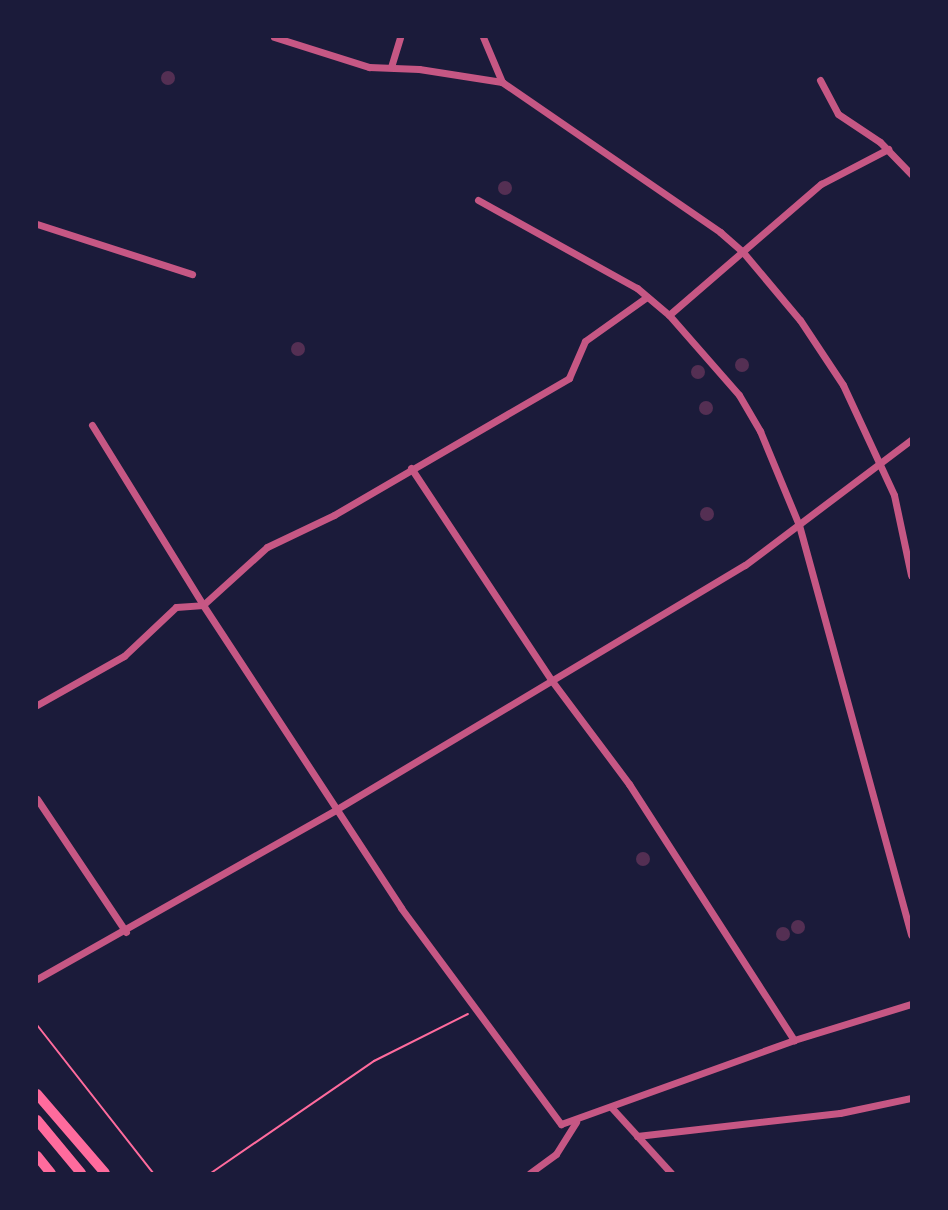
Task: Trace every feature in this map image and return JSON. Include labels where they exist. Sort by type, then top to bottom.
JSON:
[{"type":"main road","points":[[37,1094],[105,1173]]},
{"type":"main road","points":[[37,1120],[81,1173]]},
{"type":"main road","points":[[37,1156],[51,1173]]},
{"type":"street","points":[[275,37],[369,66],[502,82],[742,251],[800,320],[843,385],[894,495],[911,575]]},
{"type":"street","points":[[391,68],[400,37]]},
{"type":"street","points":[[483,37],[502,82]]},
{"type":"street","points":[[820,80],[838,114],[888,149],[911,174]]},
{"type":"street","points":[[669,315],[821,184],[888,149]]},
{"type":"street","points":[[478,200],[647,297],[669,315],[739,395],[760,431],[799,526],[911,935]]},
{"type":"street","points":[[37,224],[192,274]]},
{"type":"street","points":[[37,705],[124,656],[176,607],[202,605],[267,547],[334,515],[569,378],[585,341],[647,297]]},
{"type":"street","points":[[92,425],[202,605],[337,809],[474,1010],[553,1117],[561,1124],[576,1122],[794,1040],[911,1004]]},
{"type":"street","points":[[37,979],[126,932],[337,809],[745,565],[911,440]]},
{"type":"street","points":[[411,468],[552,681],[629,784],[794,1040]]},
{"type":"street","points":[[37,799],[126,932]]},
{"type":"street","points":[[637,1136],[840,1113],[911,1098]]},
{"type":"street","points":[[611,1107],[671,1173]]},
{"type":"street","points":[[530,1173],[561,1148],[576,1122]]},
{"type":"path","points":[[211,1173],[374,1061],[474,1010]]},
{"type":"path","points":[[37,1024],[153,1173]]},
{"type":"building","points":[[168,71],[173,73],[173,83],[168,85],[163,83],[161,78],[163,73]]},
{"type":"building","points":[[505,181],[510,183],[510,193],[505,195],[500,193],[498,188],[500,183]]},
{"type":"building","points":[[298,342],[303,344],[303,354],[298,356],[293,354],[291,349],[293,344]]},
{"type":"building","points":[[742,358],[747,360],[747,370],[742,372],[737,370],[735,365],[737,360]]},
{"type":"building","points":[[698,365],[703,367],[703,377],[698,379],[693,377],[691,372],[693,367]]},
{"type":"building","points":[[706,401],[711,403],[711,413],[706,415],[701,413],[699,408],[701,403]]},
{"type":"building","points":[[707,507],[712,509],[712,519],[707,521],[702,519],[700,514],[702,509]]},
{"type":"building","points":[[643,852],[648,854],[648,864],[643,866],[638,864],[636,859],[638,854]]},
{"type":"building","points":[[798,920],[803,922],[803,932],[798,934],[793,932],[791,927],[793,922]]},
{"type":"building","points":[[783,927],[788,929],[788,939],[783,941],[778,939],[776,934],[778,929]]}]
